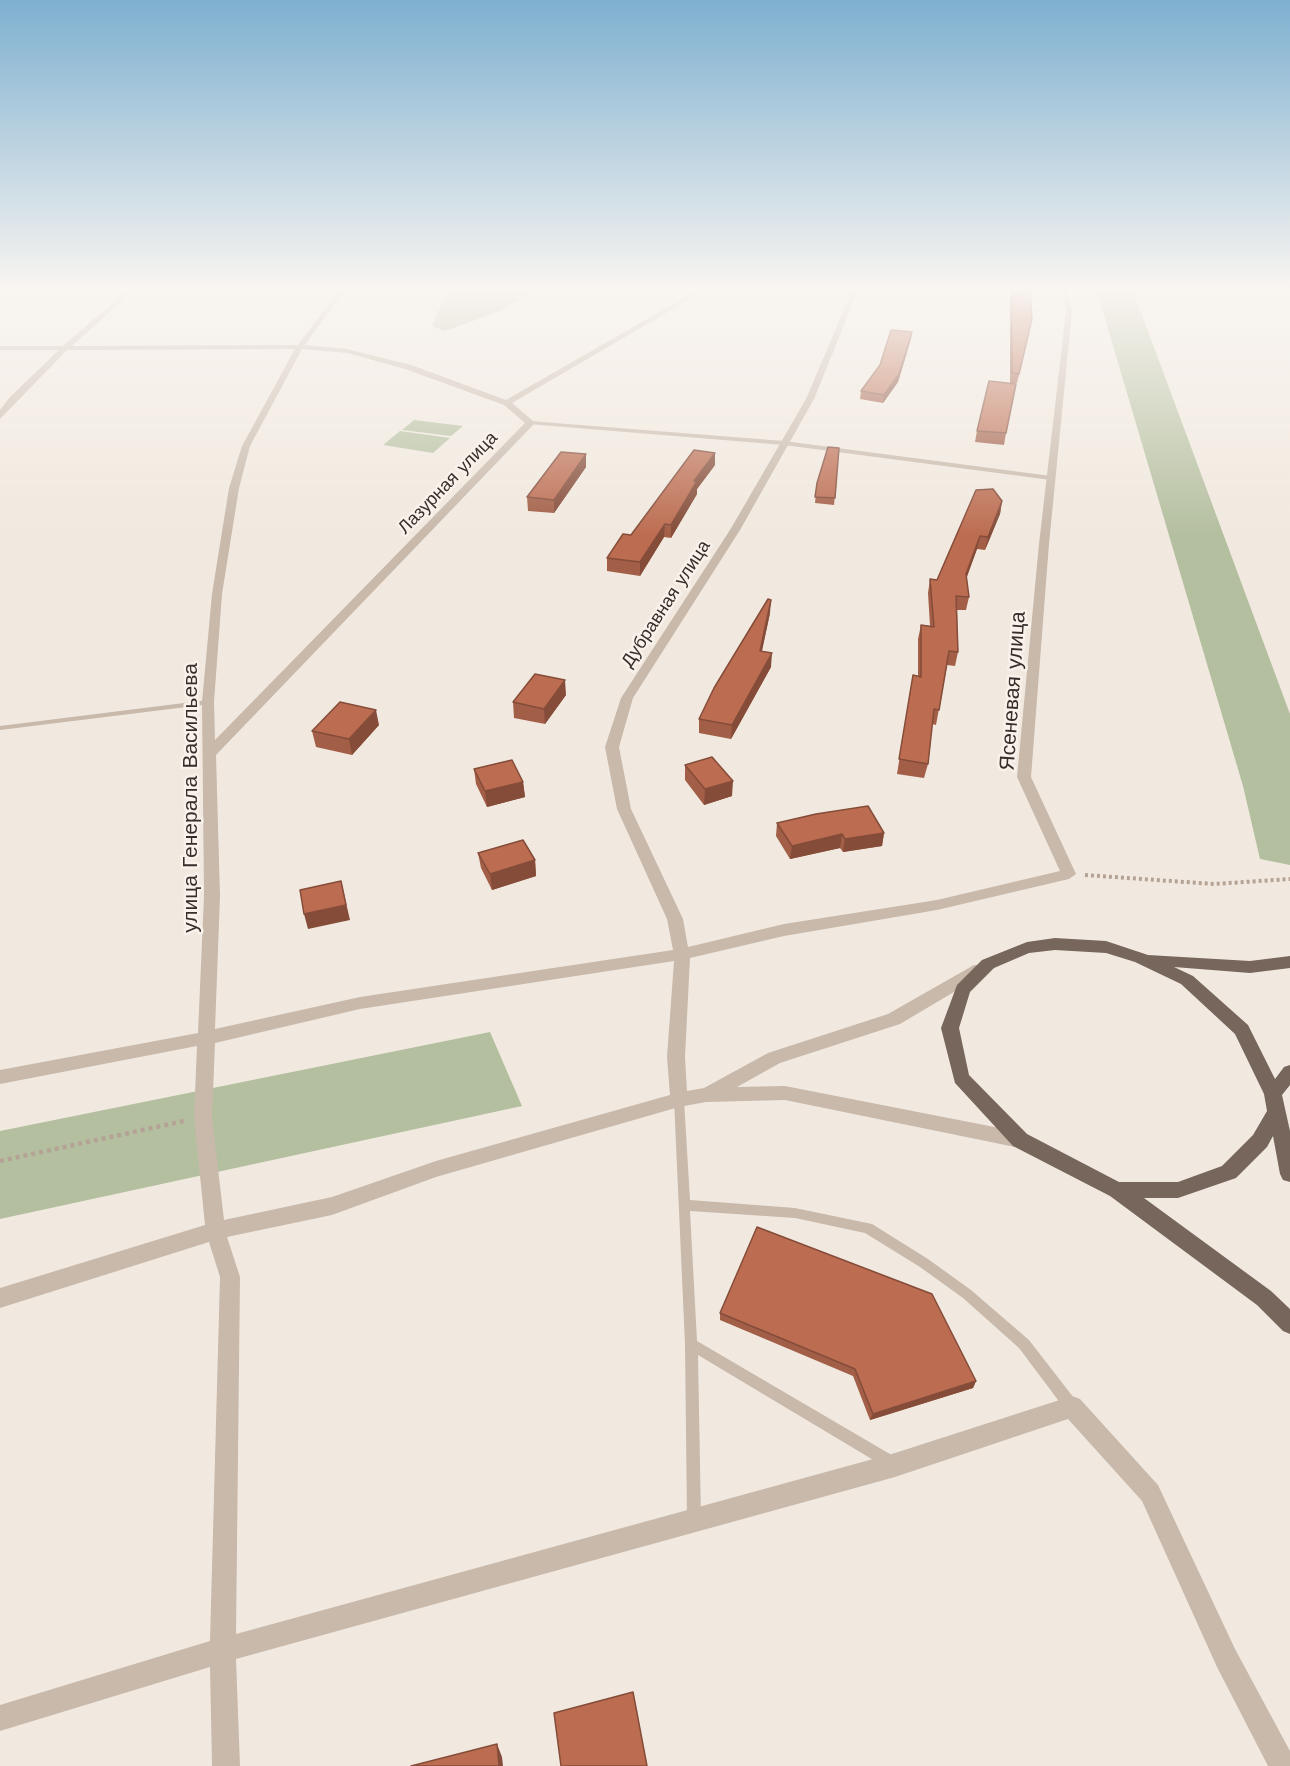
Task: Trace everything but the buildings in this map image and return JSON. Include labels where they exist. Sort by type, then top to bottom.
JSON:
[{"type":"main road","points":[[1290,1174],[1275,1103],[1242,1030],[1187,980],[1141,958],[1106,947],[1055,944],[1027,948],[988,964],[963,990],[950,1028],[961,1078],[1020,1140],[1117,1190],[1264,1298],[1290,1324]]},
{"type":"main road","points":[[1141,958],[1250,968],[1290,962]]},
{"type":"main road","points":[[1117,1190],[1178,1190],[1229,1173],[1260,1141],[1290,1072]]},
{"type":"street","points":[[0,416],[13,399],[42,370]]},
{"type":"street","name":"улица Генерала Васильева","points":[[226,1766],[223,1650],[230,1277],[215,1232],[203,1117],[212,896],[208,702],[217,594],[234,488],[246,446],[287,370]]},
{"type":"street","points":[[417,370],[507,403],[530,423]]},
{"type":"street","points":[[507,403],[563,370]]},
{"type":"street","name":"Дубравная улица","points":[[679,1100],[676,1058],[682,954],[675,919],[624,809],[612,747],[627,698],[735,530],[810,399],[822,370]]},
{"type":"street","name":"Ясеневая улица","points":[[1063,370],[1024,777],[1070,874]]},
{"type":"street","name":"Лазурная улица","points":[[210,753],[530,423]]},
{"type":"street","points":[[0,1077],[206,1038],[360,1004],[682,954],[784,930],[937,905],[1070,874]]},
{"type":"street","points":[[706,1095],[774,1058],[894,1019],[988,964]]},
{"type":"street","points":[[0,1298],[215,1232],[332,1206],[436,1169],[679,1100],[706,1095],[785,1093],[1020,1140]]},
{"type":"street","points":[[0,1718],[223,1650],[694,1522],[895,1464],[1072,1407],[1150,1493],[1226,1658],[1283,1766]]},
{"type":"lane","points":[[530,423],[784,443],[1051,478]]},
{"type":"lane","points":[[0,728],[208,702]]},
{"type":"lane","points":[[679,1100],[691,1344],[694,1522]]},
{"type":"lane","points":[[684,1205],[795,1213],[868,1228],[924,1263],[967,1294],[1024,1344],[1072,1407]]},
{"type":"lane","points":[[691,1344],[895,1464]]},
{"type":"path","points":[[1070,874],[1214,884],[1290,879]]},
{"type":"path","points":[[0,1161],[203,1117]]},
{"type":"green space","points":[[1120,370],[1163,370],[1290,714],[1290,865],[1260,859],[1243,786]]},
{"type":"green space","points":[[414,420],[463,426],[451,436],[402,430]]},
{"type":"green space","points":[[400,431],[450,438],[433,453],[383,445]]},
{"type":"green space","points":[[490,1032],[522,1106],[0,1219],[0,1131]]}]
